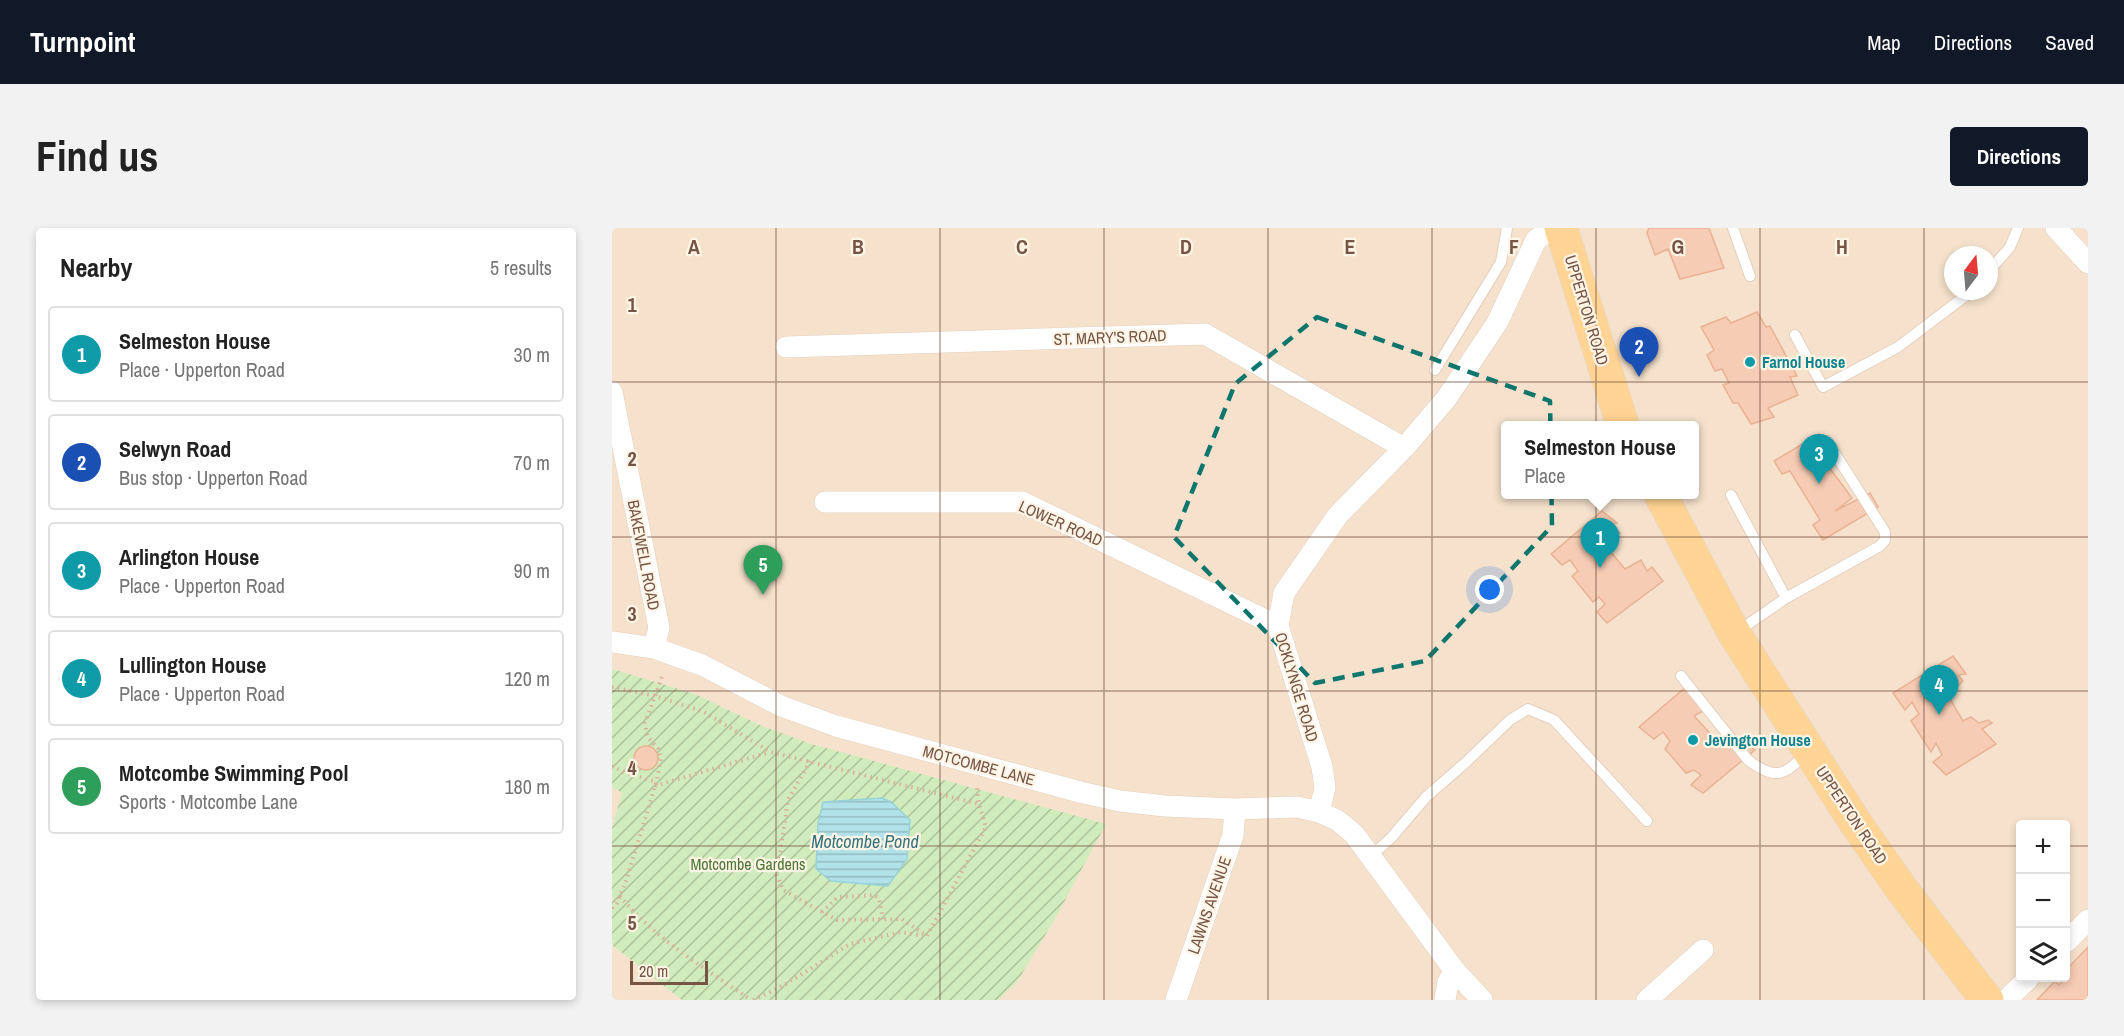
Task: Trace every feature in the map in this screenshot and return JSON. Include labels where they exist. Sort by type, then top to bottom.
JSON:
[{"type":"main road","name":"UPPERTON ROAD","points":[[1561,228],[1621,421]]},
{"type":"main road","name":"UPPERTON ROAD","points":[[1662,499],[1734,633],[1855,822],[1903,891],[1987,1000]]},
{"type":"street","name":"OCKLYNGE ROAD","points":[[1319,812],[1325,788],[1322,767],[1278,626],[1284,593],[1338,515],[1404,448],[1446,399],[1497,323],[1536,240],[1552,228]]},
{"type":"street","points":[[2056,228],[2088,263]]},
{"type":"street","name":"ST. MARY'S ROAD","points":[[786,347],[1205,334],[1404,448]]},
{"type":"street","name":"BAKEWELL ROAD","points":[[612,392],[663,651]]},
{"type":"street","name":"LOWER ROAD","points":[[825,502],[1022,502],[1278,626]]},
{"type":"street","name":"MOTCOMBE LANE","points":[[612,642],[663,651],[702,666],[781,706],[837,726],[1120,801],[1165,806],[1235,809],[1297,807],[1319,812]]},
{"type":"street","name":"LAWNS AVENUE","points":[[1176,1000],[1233,835],[1235,809]]},
{"type":"street","points":[[1319,812],[1337,820],[1354,834],[1455,971],[1482,1000]]},
{"type":"street","points":[[2070,938],[2088,920]]},
{"type":"street","points":[[1647,1000],[1703,950]]},
{"type":"street","points":[[1445,1000],[1448,982],[1455,971]]},
{"type":"street","points":[[2006,1000],[2025,982]]},
{"type":"lane","points":[[1435,370],[1501,262],[1507,228]]},
{"type":"lane","points":[[1733,228],[1750,276]]},
{"type":"lane","points":[[1998,261],[2010,247],[2018,228]]},
{"type":"lane","points":[[1795,335],[1823,387],[1898,347],[1960,300]]},
{"type":"lane","points":[[1734,633],[1786,598],[1880,546],[1885,540],[1884,532],[1827,441]]},
{"type":"lane","points":[[1731,495],[1786,598]]},
{"type":"lane","points":[[1682,676],[1748,760],[1761,770],[1778,774],[1794,767],[1808,749]]},
{"type":"lane","points":[[1371,856],[1391,838],[1426,797],[1510,720],[1528,709],[1554,720],[1647,821]]},
{"type":"path","points":[[612,908],[617,903],[626,881],[656,784],[661,758],[658,749],[647,736],[645,723],[655,696],[663,651]]},
{"type":"path","points":[[612,687],[655,696],[702,711],[771,752],[979,804]]},
{"type":"path","points":[[612,766],[656,784],[771,752]]},
{"type":"path","points":[[810,762],[788,800],[777,875],[783,890],[837,920],[902,919],[927,936]]},
{"type":"path","points":[[927,936],[986,826],[979,804],[974,764]]},
{"type":"path","points":[[822,912],[838,897],[874,895],[879,899],[883,920]]},
{"type":"path","points":[[620,897],[636,916],[752,1000],[786,984],[850,944],[901,932],[927,936]]},
{"type":"highlighted area","points":[[1317,317],[1550,401],[1552,526],[1425,661],[1315,683],[1174,537],[1235,384]]},
{"type":"shaded area","points":[[612,228],[2088,228],[2088,1000],[612,1000]]},
{"type":"green space","name":"Motcombe Gardens","points":[[612,669],[695,694],[762,726],[811,744],[1106,824],[1056,917],[1017,982],[998,1000],[682,1000],[612,945],[612,901],[614,899],[612,896],[612,828],[622,793],[612,787]]},
{"type":"water","name":"Motcombe Pond","points":[[882,798],[891,802],[910,820],[907,859],[888,886],[831,881],[816,869],[818,824],[823,802]]},
{"type":"building","points":[[1649,228],[1709,228],[1724,268],[1680,279],[1668,249],[1655,255],[1647,233]]},
{"type":"building","name":"Farnol House","points":[[1757,312],[1766,327],[1770,326],[1797,376],[1790,377],[1798,395],[1768,408],[1774,417],[1751,424],[1738,403],[1733,403],[1723,385],[1729,383],[1722,369],[1715,371],[1707,355],[1714,350],[1701,327],[1726,317],[1731,323]]},
{"type":"building","points":[[1819,434],[1830,456],[1823,459],[1852,498],[1835,511],[1870,493],[1878,507],[1823,540],[1813,525],[1820,520],[1790,471],[1782,474],[1774,461]]},
{"type":"building","points":[[1602,511],[1617,523],[1609,525],[1620,533],[1604,544],[1625,569],[1641,560],[1647,571],[1652,567],[1663,581],[1607,623],[1597,612],[1605,604],[1599,597],[1593,602],[1572,576],[1578,571],[1570,560],[1562,565],[1551,554]]},
{"type":"building","points":[[1953,656],[1966,674],[1958,675],[1963,681],[1948,695],[1963,721],[1971,717],[1979,723],[1988,720],[1992,723],[1982,729],[1996,744],[1946,775],[1933,762],[1942,755],[1936,743],[1931,752],[1911,721],[1919,714],[1912,702],[1905,710],[1893,693]]},
{"type":"building","name":"Jevington House","points":[[1686,687],[1710,707],[1694,716],[1718,742],[1729,730],[1755,750],[1703,793],[1691,785],[1701,775],[1694,770],[1686,773],[1665,749],[1670,741],[1663,732],[1654,739],[1639,727]]},
{"type":"building","points":[[646,746],[651,747],[657,753],[657,763],[651,769],[646,770],[641,769],[635,763],[634,758],[635,753],[641,747]]},
{"type":"building","points":[[2088,947],[2088,1000],[2037,1000],[2054,982],[2059,985],[2062,982],[2070,982],[2070,966]]},
{"type":"place","name":"Farnol House","points":[[1750,362]]},
{"type":"place","name":"Selwyn Road","points":[[1639,377]]},
{"type":"place","name":"Arlington House","points":[[1819,484]]},
{"type":"place","name":"Selmeston House","points":[[1600,568]]},
{"type":"place","name":"Motcombe Swimming Pool","points":[[763,595]]},
{"type":"place","name":"Lullington House","points":[[1939,715]]},
{"type":"place","name":"Jevington House","points":[[1693,740]]}]
